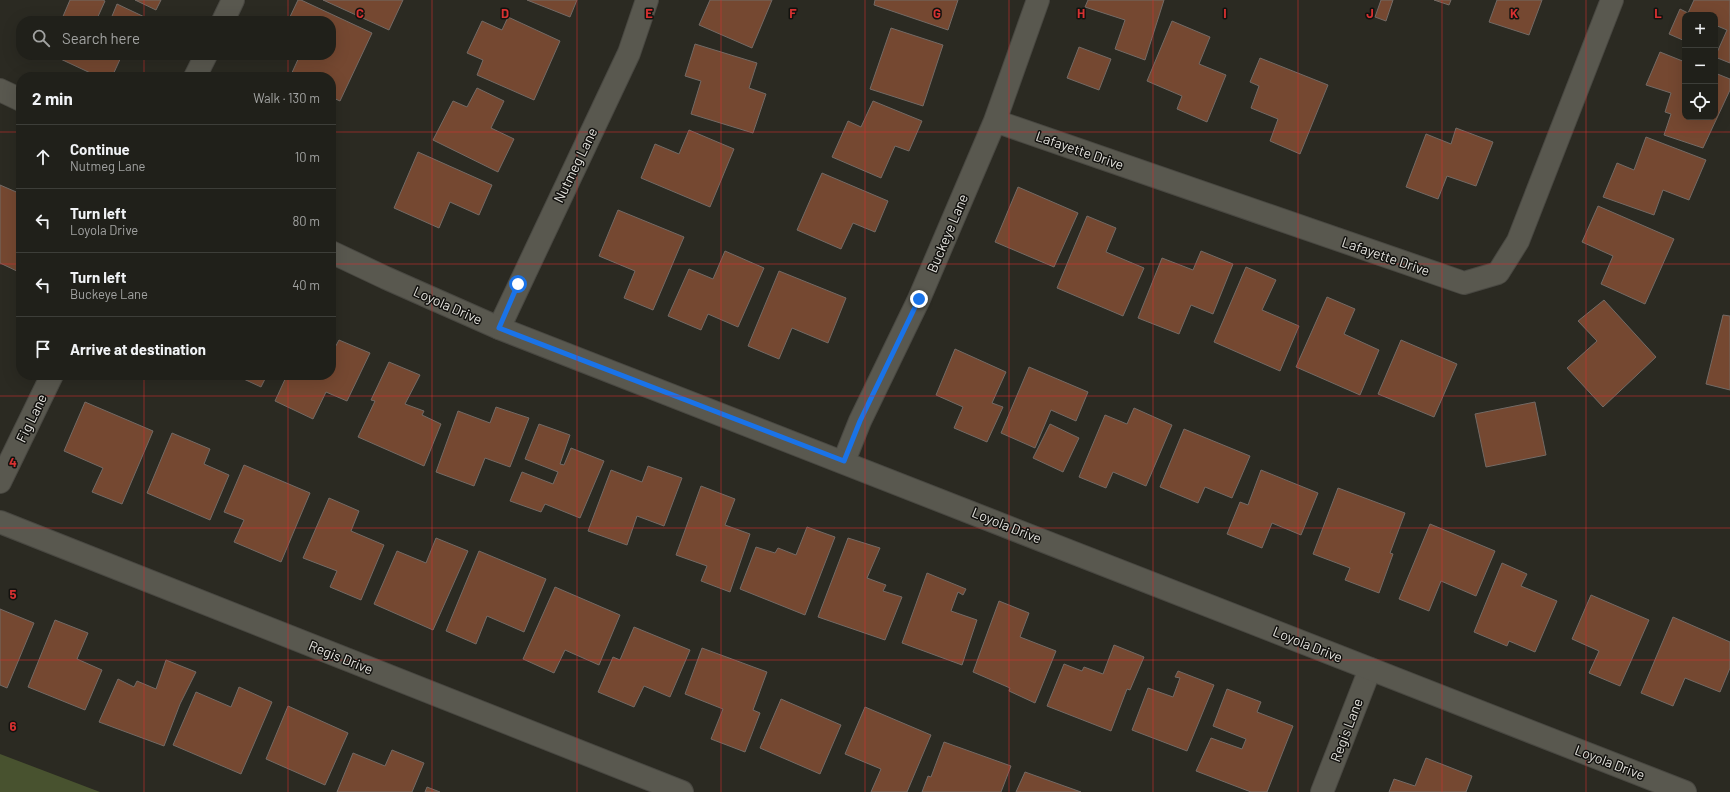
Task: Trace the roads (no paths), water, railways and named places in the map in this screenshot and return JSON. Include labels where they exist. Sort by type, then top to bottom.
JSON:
[{"type":"street","points":[[226,16],[234,0]]},
{"type":"street","name":"Nutmeg Lane","points":[[499,328],[518,284],[629,52],[647,0]]},
{"type":"street","name":"Buckeye Lane","points":[[844,461],[860,421],[919,299],[995,121],[1038,0]]},
{"type":"street","name":"Lafayette Drive","points":[[995,121],[1464,283],[1498,273],[1518,241],[1612,0]]},
{"type":"street","points":[[198,72],[204,60]]},
{"type":"street","points":[[0,90],[16,98]]},
{"type":"street","name":"Loyola Drive","points":[[336,254],[499,328],[844,461],[1685,792]]},
{"type":"street","name":"Fig Lane","points":[[0,482],[50,380]]},
{"type":"street","name":"Regis Drive","points":[[0,522],[682,792]]},
{"type":"street","name":"Regis Lane","points":[[1322,792],[1370,669]]}]
